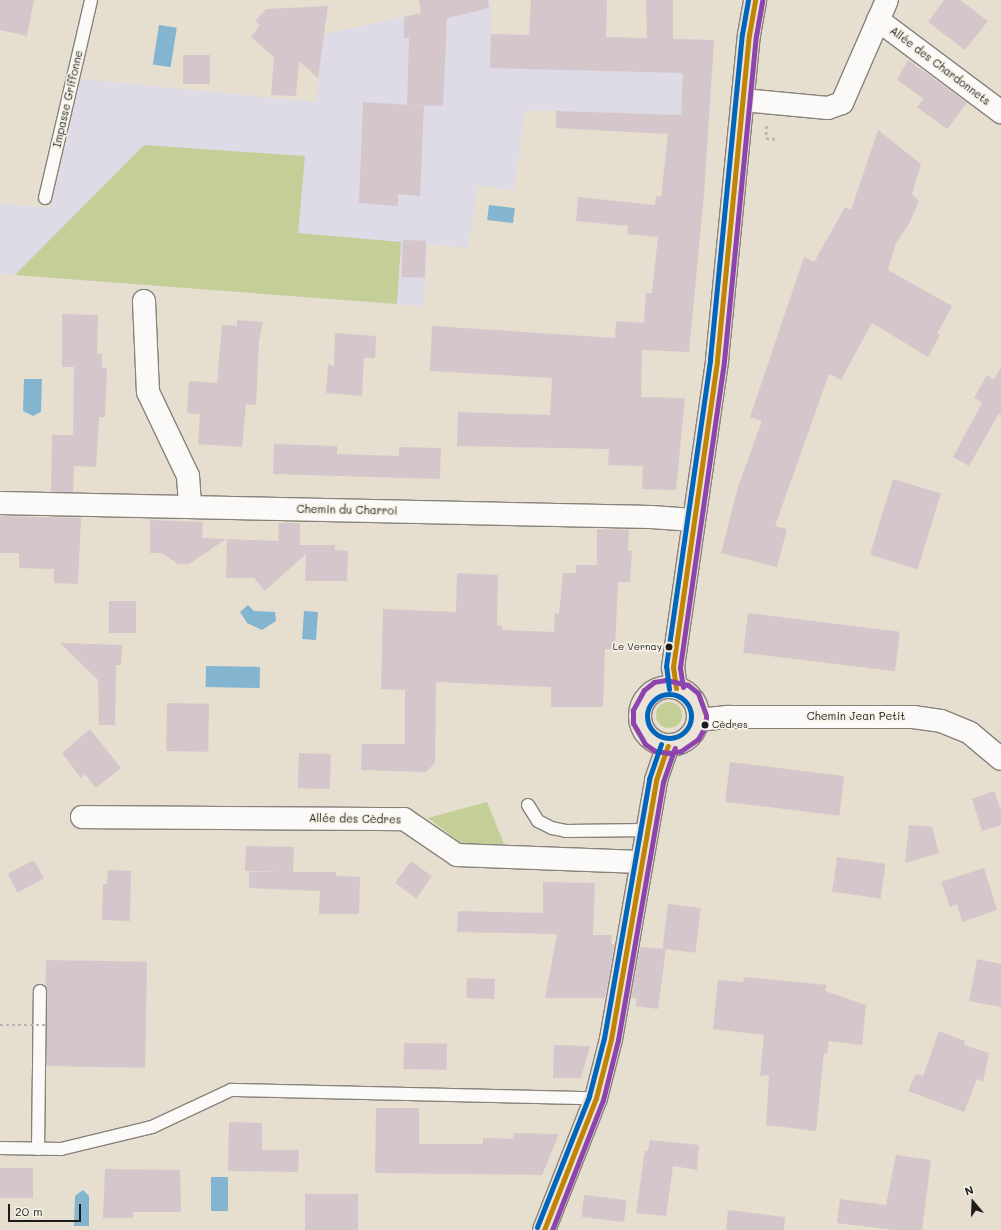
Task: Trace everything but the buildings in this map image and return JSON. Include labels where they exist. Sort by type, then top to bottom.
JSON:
[{"type":"main road","points":[[745,0],[749,35]]},
{"type":"main road","points":[[676,688],[674,667],[717,360],[749,35],[755,0]]},
{"type":"main road","points":[[662,688],[676,688],[693,698],[697,706],[698,720],[693,734],[686,740],[668,746],[650,739],[640,722],[640,712],[649,694],[662,688]]},
{"type":"main road","points":[[544,1230],[596,1098],[611,1039],[646,830],[656,780],[668,746]]},
{"type":"street","points":[[743,100],[836,107],[848,94],[887,0]]},
{"type":"street","name":"Allée des Chardonnets","points":[[878,20],[1001,112]]},
{"type":"street","points":[[144,301],[148,392],[188,476],[190,506]]},
{"type":"street","name":"Chemin du Charroi","points":[[0,503],[190,506],[694,520]]},
{"type":"street","name":"Chemin Jean Petit","points":[[698,720],[728,717],[913,717],[941,721],[970,733],[1001,758]]},
{"type":"street","name":"Allée des Cèdres","points":[[82,817],[404,819],[457,855],[641,862]]},
{"type":"lane","name":"Impasse Griffonne","points":[[45,198],[91,0]]},
{"type":"lane","points":[[528,805],[538,821],[559,830],[646,830]]},
{"type":"lane","points":[[38,1149],[40,991]]},
{"type":"lane","points":[[0,1148],[61,1150],[152,1127],[231,1090],[596,1098]]},
{"type":"path","points":[[766,138],[777,139]]},
{"type":"path","points":[[0,1025],[45,1026]]},
{"type":"shaded area","points":[[481,0],[490,0],[491,34],[714,40],[710,116],[525,110],[514,190],[478,186],[468,248],[427,244],[424,306],[0,274],[0,204],[51,208],[80,79],[316,102],[324,34]]},
{"type":"green space","points":[[144,145],[305,156],[298,233],[401,242],[397,304],[15,275]]},
{"type":"green space","points":[[669,702],[678,706],[682,715],[678,724],[669,728],[660,724],[656,715],[660,706]]},
{"type":"green space","points":[[487,802],[504,844],[464,845],[428,818]]},
{"type":"water","points":[[159,25],[177,28],[171,67],[153,65]]},
{"type":"water","points":[[489,205],[515,208],[513,223],[487,220]]},
{"type":"water","points":[[24,379],[42,379],[41,412],[33,416],[23,411]]},
{"type":"water","points":[[248,605],[254,611],[275,612],[276,621],[262,630],[247,623],[240,612]]},
{"type":"water","points":[[304,611],[318,612],[316,640],[302,639]]},
{"type":"water","points":[[206,666],[260,667],[260,688],[206,687]]},
{"type":"water","points":[[211,1177],[228,1177],[228,1211],[211,1211]]},
{"type":"water","points":[[83,1190],[89,1196],[89,1226],[74,1226],[75,1196]]},
{"type":"transit line","points":[[669,689],[666,666],[710,359],[742,34],[748,0]]},
{"type":"transit line","points":[[676,688],[673,667],[717,360],[749,35],[755,0]]},
{"type":"transit line","points":[[683,687],[680,667],[724,361],[756,36],[762,1]]},
{"type":"transit line","points":[[706,715],[698,693],[688,685],[666,680],[654,682],[644,690],[633,710],[633,723],[645,744],[655,751],[669,753],[681,751],[698,739],[705,727],[706,717]]},
{"type":"transit line","points":[[669,694],[681,698],[687,704],[691,716],[687,728],[681,734],[669,738],[657,734],[651,728],[647,716],[651,704],[657,698],[669,694]]},
{"type":"transit line","points":[[537,1227],[589,1096],[604,1038],[649,779],[661,744]]},
{"type":"transit line","points":[[544,1230],[596,1098],[611,1039],[656,780],[668,746]]},
{"type":"transit line","points":[[552,1230],[603,1100],[618,1040],[663,782],[675,748]]},
{"type":"place","name":"Le Vernay","points":[[669,647]]},
{"type":"place","name":"Cèdres","points":[[705,725]]}]
